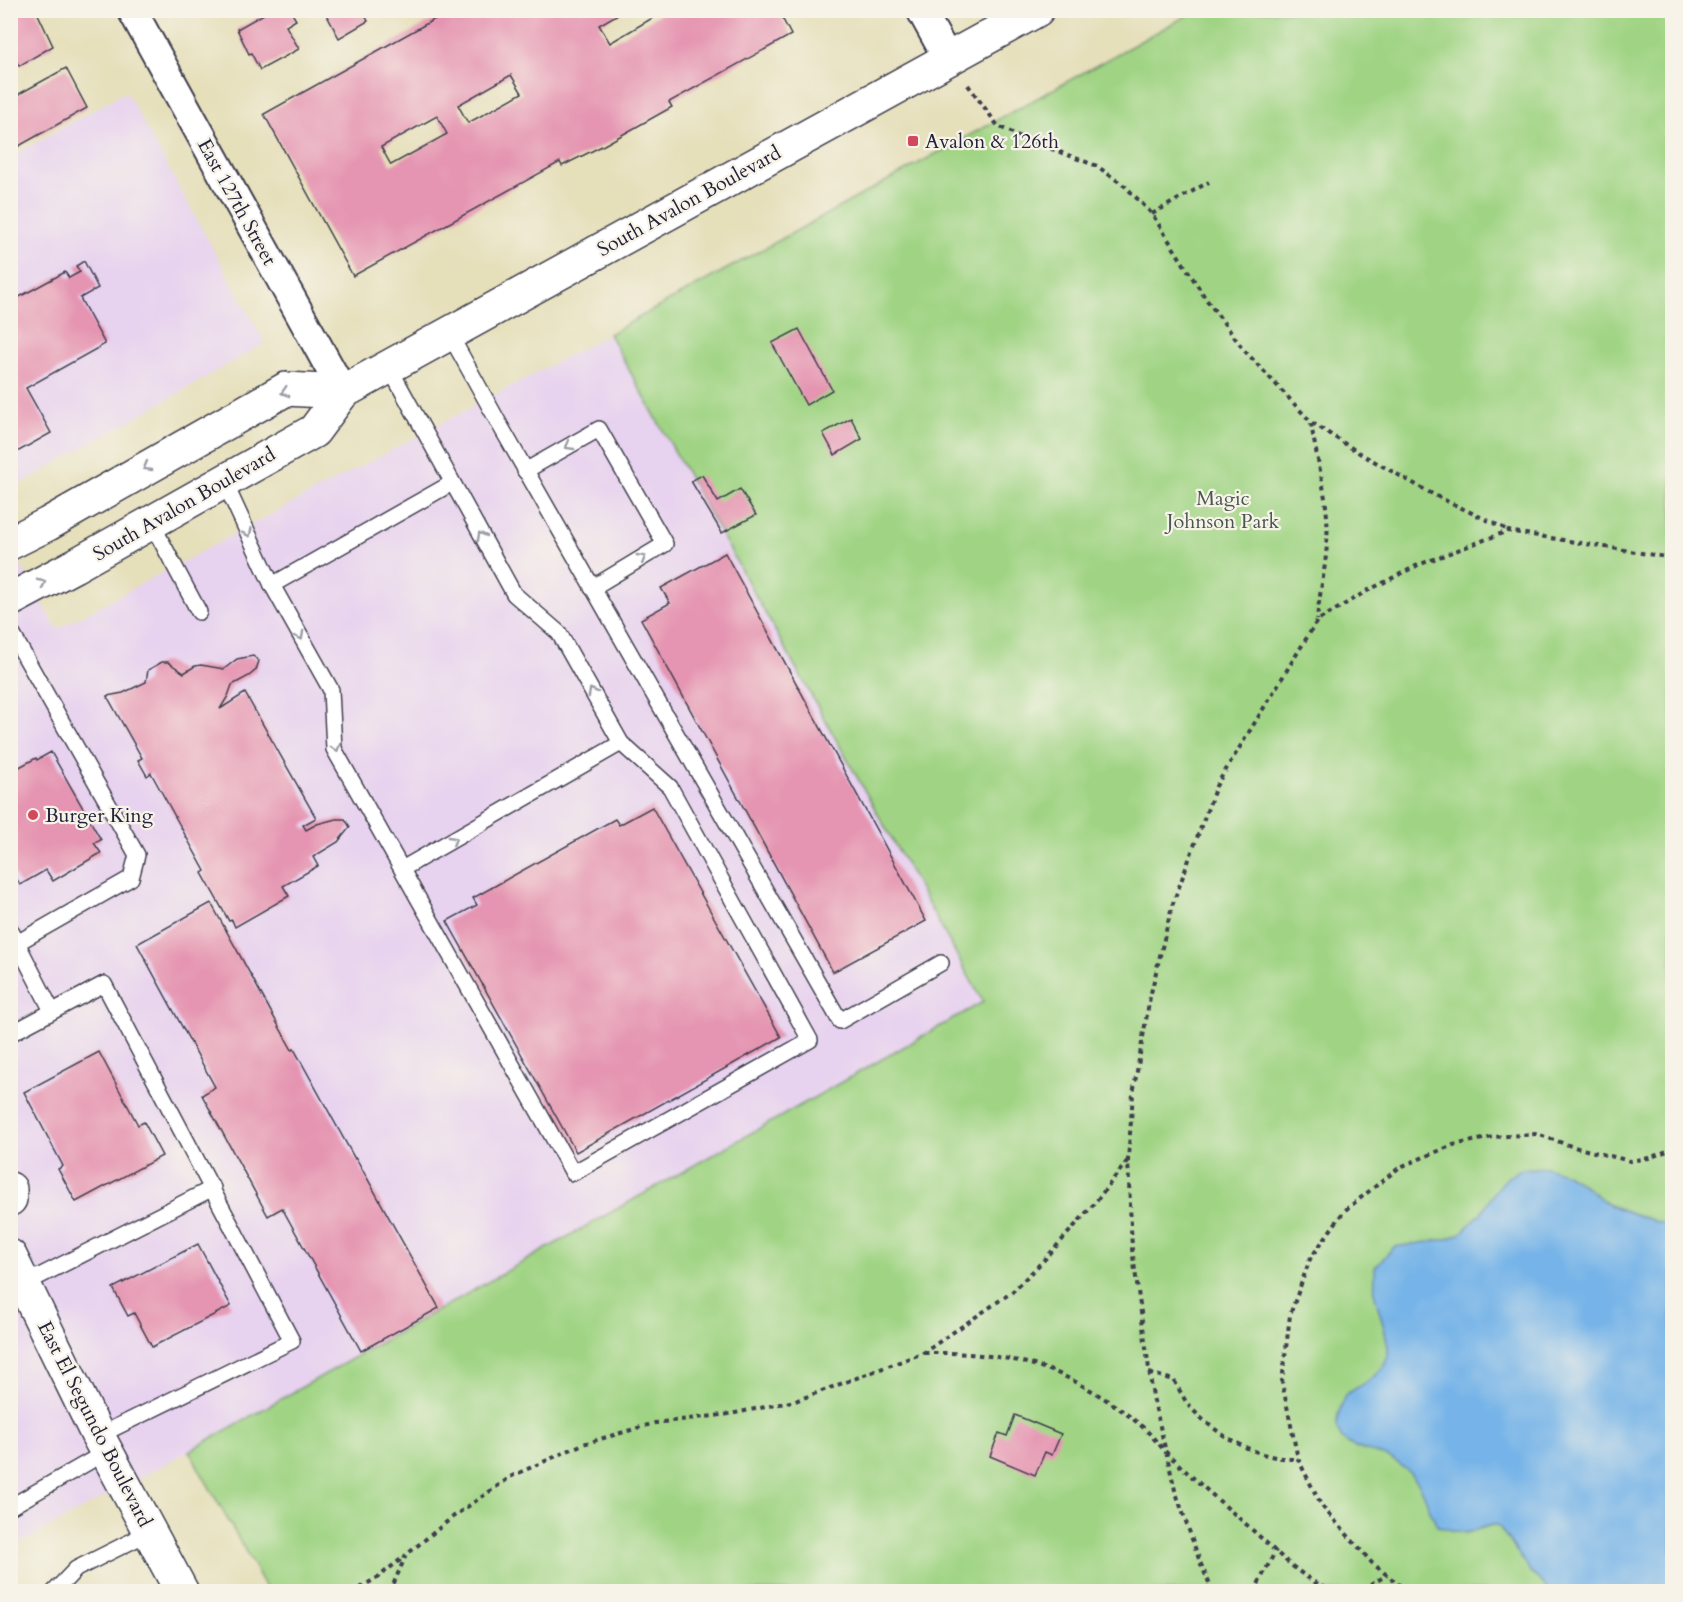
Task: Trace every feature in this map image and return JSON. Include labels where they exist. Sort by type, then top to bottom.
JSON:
[{"type":"main road","name":"South Avalon Boulevard","points":[[10,600],[314,431],[343,392],[1037,10]]},
{"type":"main road","points":[[10,543],[48,524],[286,388],[343,392]]},
{"type":"main road","points":[[10,1189],[10,1199]]},
{"type":"main road","name":"East El Segundo Boulevard","points":[[17,1270],[102,1444],[182,1592]]},
{"type":"street","name":"East 127th Street","points":[[132,10],[343,392]]},
{"type":"street","points":[[921,10],[948,59]]},
{"type":"lane","points":[[449,333],[525,471],[840,1022],[941,963]]},
{"type":"lane","points":[[224,481],[272,585],[331,690],[334,749],[573,1173],[810,1040],[670,787],[621,743],[559,633],[514,594],[389,367]]},
{"type":"lane","points":[[525,471],[599,429],[638,496],[665,544],[592,588]]},
{"type":"lane","points":[[272,585],[452,483]]},
{"type":"lane","points":[[151,522],[199,612]]},
{"type":"lane","points":[[10,630],[137,855],[131,878],[13,939],[52,1011]]},
{"type":"lane","points":[[402,869],[621,743]]},
{"type":"lane","points":[[10,1034],[104,984],[292,1341],[102,1444],[10,1507]]},
{"type":"lane","points":[[17,1270],[213,1188]]},
{"type":"lane","points":[[54,1592],[76,1569],[150,1532]]},
{"type":"path","points":[[948,59],[998,126],[1025,139],[1097,166],[1126,188],[1152,214],[1206,299],[1244,350],[1311,422],[1361,454],[1427,491],[1508,531],[1672,558]]},
{"type":"path","points":[[1152,214],[1209,182]]},
{"type":"path","points":[[1213,1592],[1175,1490],[1149,1373],[1132,1249],[1128,1160],[1132,1094],[1150,997],[1172,906],[1216,786],[1317,621],[1328,542],[1326,497],[1315,455],[1311,422]]},
{"type":"path","points":[[1317,621],[1365,592],[1418,565],[1508,531]]},
{"type":"path","points":[[1408,1592],[1372,1563],[1321,1505],[1298,1459],[1282,1382],[1290,1315],[1310,1259],[1344,1211],[1400,1167],[1453,1145],[1483,1139],[1537,1134],[1574,1147],[1630,1161],[1648,1158],[1667,1150],[1672,1143]]},
{"type":"path","points":[[352,1592],[377,1578],[454,1516],[512,1476],[583,1444],[656,1423],[730,1414],[795,1401],[923,1353],[1012,1292],[1094,1204],[1128,1160]]},
{"type":"path","points":[[923,1353],[961,1353],[1000,1357],[1034,1366],[1074,1381],[1114,1405],[1146,1430],[1166,1452],[1276,1550],[1306,1575],[1335,1592]]},
{"type":"path","points":[[1149,1373],[1174,1380],[1191,1407],[1226,1438],[1264,1454],[1285,1460],[1298,1459]]},
{"type":"path","points":[[1254,1592],[1276,1550]]},
{"type":"path","points":[[390,1592],[406,1555]]},
{"type":"path","points":[[1354,1592],[1362,1590],[1387,1575]]},
{"type":"shaded area","points":[[126,92],[265,343],[11,489],[10,157]]},
{"type":"shaded area","points":[[609,334],[984,1002],[189,1451],[11,1548],[10,546],[57,629]]},
{"type":"green space","name":"Magic Johnson Park","points":[[1195,11],[1672,11],[1672,1591],[268,1591],[189,1451],[983,1002],[609,334]]},
{"type":"water","points":[[1546,1167],[1564,1173],[1609,1205],[1672,1225],[1672,1591],[1550,1591],[1531,1572],[1498,1525],[1466,1533],[1438,1527],[1422,1490],[1407,1470],[1386,1457],[1351,1445],[1339,1434],[1337,1418],[1345,1395],[1377,1374],[1388,1355],[1386,1334],[1375,1295],[1375,1267],[1394,1247],[1447,1239],[1460,1234],[1481,1213],[1496,1189],[1509,1176],[1521,1169]]},
{"type":"building","points":[[10,10],[36,10],[53,46],[19,66],[10,50]]},
{"type":"building","points":[[224,10],[240,10],[231,16]]},
{"type":"building","points":[[271,10],[290,10],[296,20],[286,26],[299,49],[260,70],[237,29]]},
{"type":"building","points":[[324,10],[362,10],[368,21],[339,38]]},
{"type":"building","points":[[451,10],[625,10],[599,25],[610,43],[666,10],[778,10],[791,35],[669,102],[672,107],[604,145],[562,166],[560,162],[353,276],[264,114]],"holes":[[[511,75],[522,93],[468,123],[458,105]],[[437,116],[447,134],[391,165],[381,147]]]},
{"type":"building","points":[[66,68],[87,108],[10,151],[10,99]]},
{"type":"building","points":[[84,261],[98,288],[80,298],[105,344],[26,388],[51,433],[10,456],[10,302],[65,272],[69,278],[80,272],[76,266]]},
{"type":"building","points":[[799,329],[832,390],[806,405],[772,343]]},
{"type":"building","points":[[851,418],[862,439],[835,455],[823,433]]},
{"type":"building","points":[[702,475],[718,502],[740,489],[756,515],[722,533],[691,481]]},
{"type":"building","points":[[725,553],[926,921],[833,972],[641,619],[670,603],[661,588]]},
{"type":"building","points":[[253,656],[259,661],[256,670],[232,685],[220,709],[245,693],[316,818],[303,825],[306,830],[317,824],[336,819],[345,819],[350,827],[338,842],[313,857],[318,866],[283,886],[289,896],[235,927],[232,920],[229,921],[202,873],[205,871],[151,773],[147,776],[138,760],[142,758],[107,696],[123,693],[146,682],[148,670],[162,662],[168,662],[184,673],[201,665],[224,669],[237,659]]},
{"type":"building","points":[[51,752],[101,840],[94,843],[101,853],[53,881],[46,870],[20,885],[10,867],[10,772]]},
{"type":"building","points":[[652,807],[781,1037],[576,1152],[447,921],[477,905],[473,898],[615,819],[619,825]]},
{"type":"building","points":[[211,903],[439,1308],[361,1351],[282,1208],[268,1216],[202,1095],[215,1087],[137,944]]},
{"type":"building","points":[[99,1052],[138,1125],[144,1122],[162,1156],[76,1202],[58,1169],[63,1166],[24,1092]]},
{"type":"building","points":[[198,1244],[231,1306],[152,1347],[134,1313],[128,1316],[113,1288]]},
{"type":"building","points":[[1015,1415],[1061,1434],[1052,1455],[1045,1452],[1035,1475],[990,1456],[999,1433],[1007,1436]]},
{"type":"place","name":"Avalon & 126th","points":[[913,141]]},
{"type":"place","name":"Burger King","points":[[33,815]]}]
